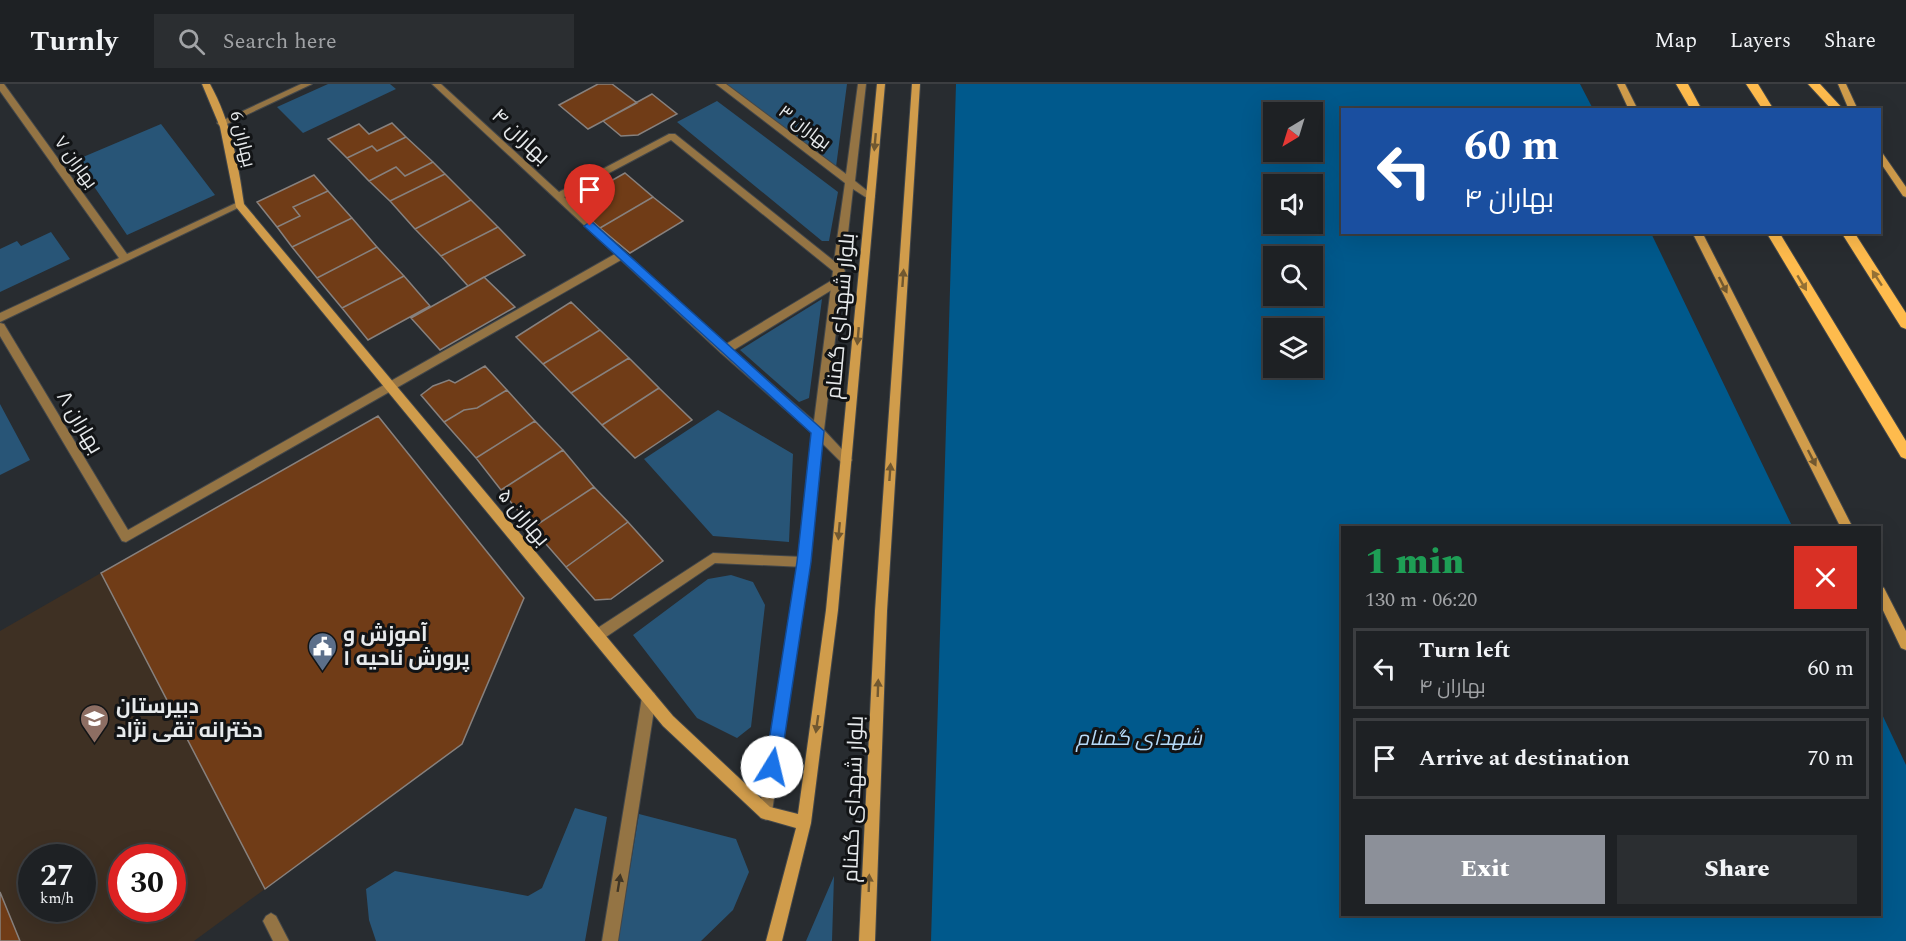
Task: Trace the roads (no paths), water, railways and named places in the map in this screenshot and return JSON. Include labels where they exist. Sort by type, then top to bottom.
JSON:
[{"type":"main road","points":[[1682,84],[1697,108]]},
{"type":"main road","points":[[1752,84],[1768,108]]},
{"type":"main road","points":[[1814,84],[1837,108]]},
{"type":"main road","points":[[1773,234],[1906,453]]},
{"type":"main road","points":[[1848,234],[1906,324]]},
{"type":"street","name":"بهاران 6","points":[[206,84],[216,100],[234,167],[239,205]]},
{"type":"street","points":[[222,123],[308,84]]},
{"type":"street","name":"بهاران ۴","points":[[436,84],[725,350],[818,431],[846,460]]},
{"type":"street","name":"بهاران ۳","points":[[720,84],[870,197]]},
{"type":"street","points":[[766,813],[804,562],[818,431],[862,84]]},
{"type":"street","name":"بلوار شهدای گمنام","points":[[774,941],[804,823],[832,610],[881,84]]},
{"type":"street","name":"بلوار شهدای گمنام","points":[[867,941],[881,611],[916,84]]},
{"type":"street","points":[[1621,84],[1633,108]]},
{"type":"street","points":[[1842,84],[1853,108]]},
{"type":"street","name":"بهاران ۷","points":[[0,85],[125,259]]},
{"type":"street","points":[[558,196],[672,136],[839,275]]},
{"type":"street","points":[[1881,157],[1906,194]]},
{"type":"street","points":[[0,318],[239,205]]},
{"type":"street","name":"بهاران ۵","points":[[239,205],[668,721],[766,813],[804,823]]},
{"type":"street","points":[[1698,234],[1846,526]]},
{"type":"street","points":[[390,386],[621,255]]},
{"type":"street","points":[[725,350],[839,275]]},
{"type":"street","name":"بهاران ۸","points":[[0,327],[126,537],[390,386]]},
{"type":"street","points":[[598,635],[713,558],[804,562]]},
{"type":"street","points":[[1881,594],[1906,644]]},
{"type":"street","points":[[609,941],[649,697]]},
{"type":"street","points":[[271,921],[281,941]]},
{"type":"place","name":"آموزش و پرورش ناحیه ۱","points":[[322,672]]},
{"type":"place","name":"دبیرستان دخترانه تقی نژاد","points":[[95,744]]},
{"type":"park label","name":"شهدای گمنام","points":[[1139,738]]}]
